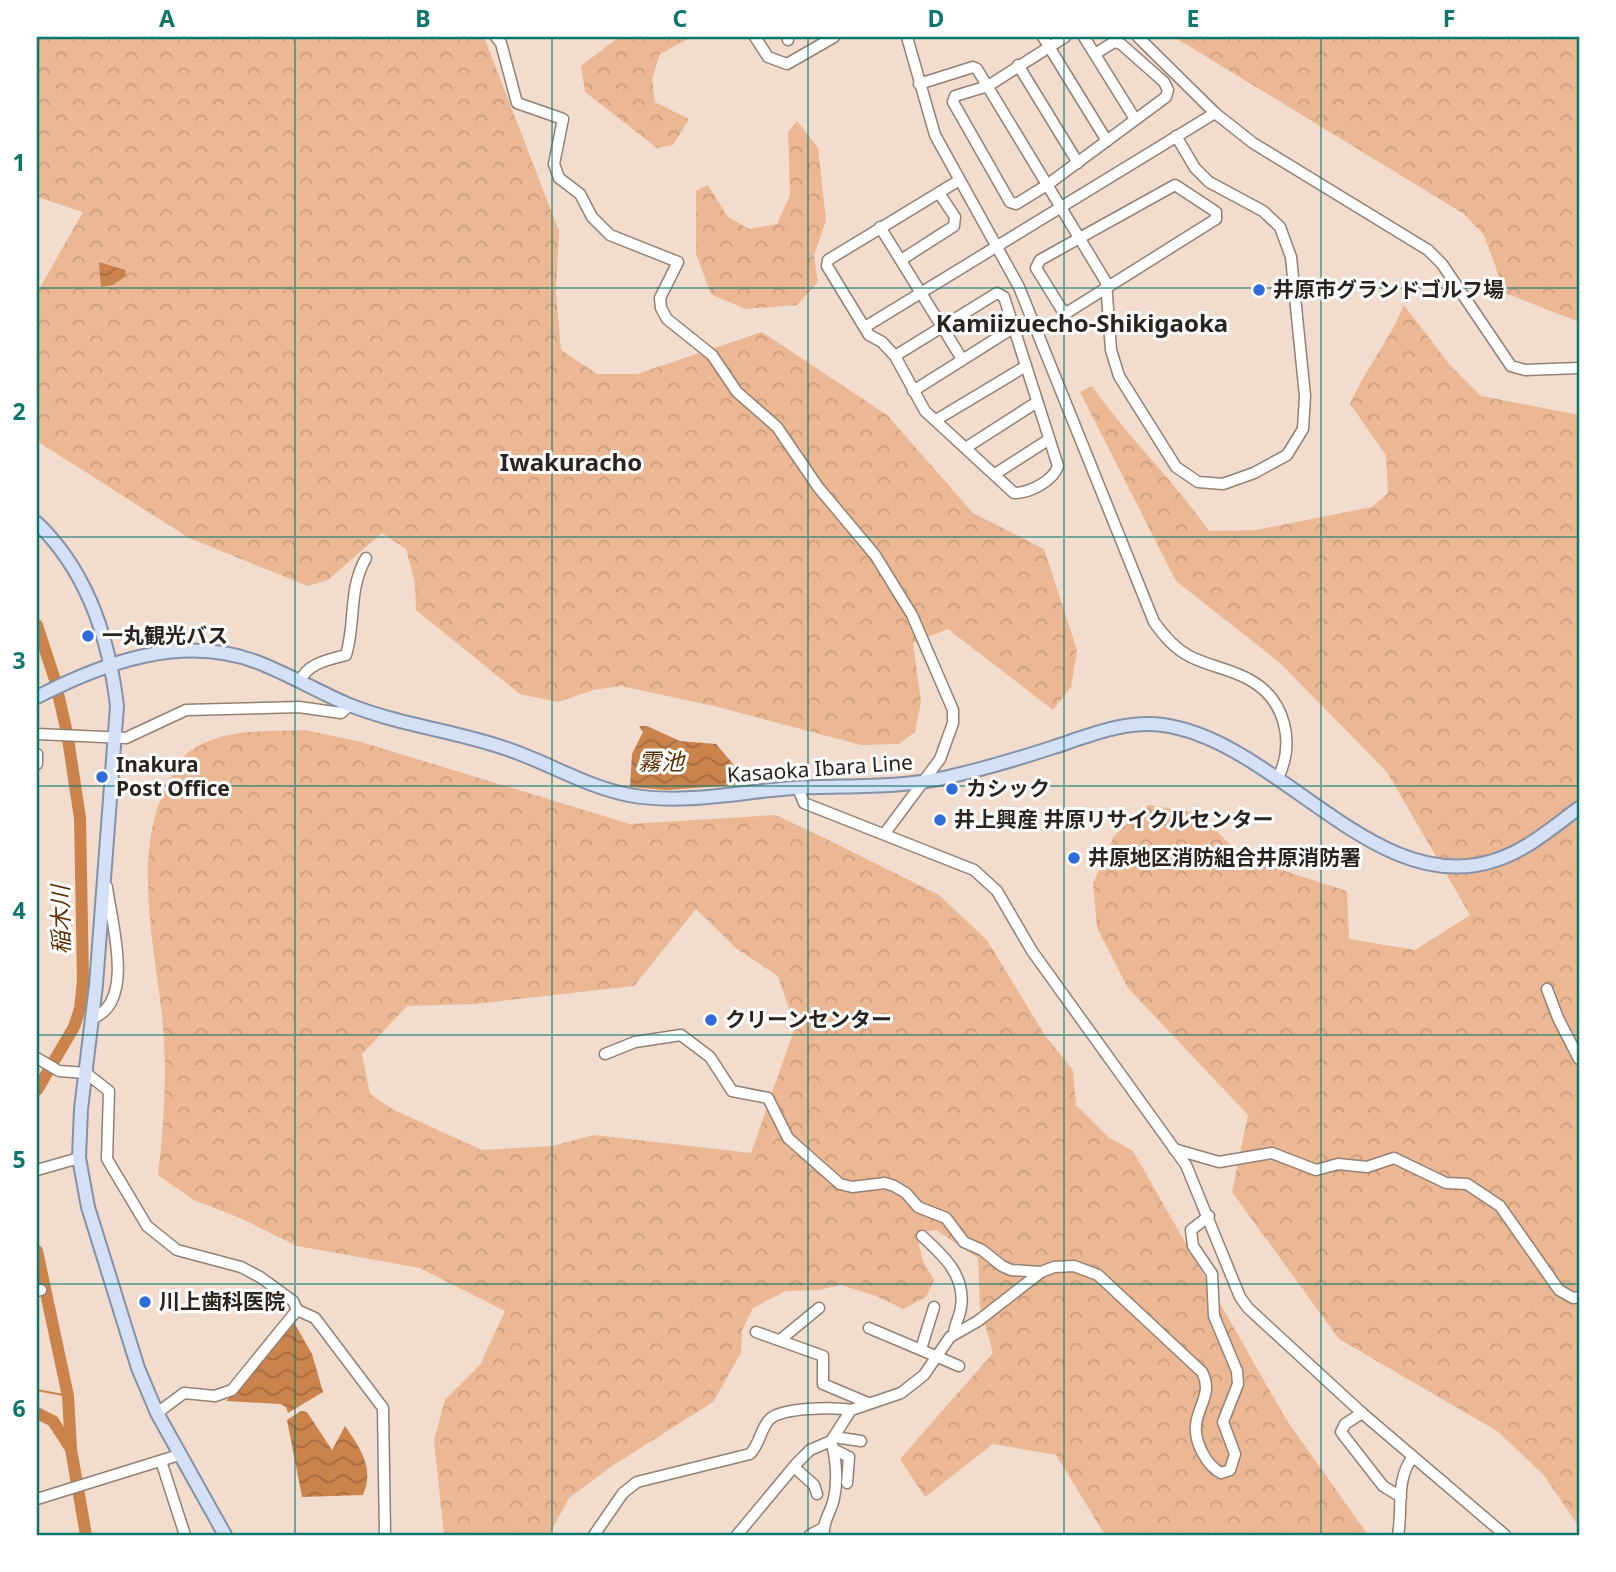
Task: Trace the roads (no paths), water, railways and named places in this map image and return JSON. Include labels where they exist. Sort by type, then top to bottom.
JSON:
[{"type":"main road","points":[[37,523],[66,555],[80,578],[111,665],[117,706],[117,738],[103,873],[93,1018],[80,1109],[79,1158],[92,1219],[138,1368],[157,1413],[225,1535]]},
{"type":"main road","name":"Kasaoka Ibara Line","points":[[37,697],[111,665],[155,652],[217,652],[256,662],[350,705],[511,750],[601,788],[629,795],[674,797],[919,783],[1018,758],[1122,726],[1143,724],[1182,729],[1216,741],[1278,778],[1385,849],[1437,866],[1474,866],[1507,856],[1579,808]]},
{"type":"street","points":[[496,37],[517,103],[564,119],[554,164],[559,178],[580,194],[592,217],[610,235],[678,262],[660,298],[667,319],[712,355],[737,392],[777,427],[818,488],[897,586],[953,710],[953,723],[940,759],[919,783],[885,833]]},
{"type":"street","points":[[755,37],[768,57],[787,64],[834,37]]},
{"type":"street","points":[[907,37],[935,135],[958,181],[998,245],[1019,287],[1154,622],[1177,648],[1251,680],[1271,698],[1284,721],[1288,744],[1288,755],[1278,778]]},
{"type":"street","points":[[1043,37],[1107,141]]},
{"type":"street","points":[[1065,37],[988,86],[955,96],[953,102],[968,133],[1010,202],[1016,204],[1047,185],[1166,97],[1168,90],[1164,82],[1121,44],[1114,42],[1095,54]]},
{"type":"street","points":[[1084,37],[1135,119]]},
{"type":"street","points":[[1138,37],[1215,113],[1299,174],[1428,250],[1442,264],[1511,366],[1525,370],[1579,368]]},
{"type":"street","points":[[1018,65],[1078,163]]},
{"type":"street","points":[[919,85],[973,67],[988,86],[1108,289],[1114,363],[1176,467],[1198,482],[1223,484],[1254,473],[1287,455],[1301,434],[1305,411],[1289,244],[1280,227],[1263,212],[1203,177],[1176,136]]},
{"type":"street","points":[[865,327],[1215,113]]},
{"type":"street","points":[[895,356],[997,293],[1004,297],[1058,466],[1055,474],[1025,493],[1014,493],[936,420],[913,391],[895,356],[882,342],[869,335],[827,266],[828,260],[958,181]]},
{"type":"street","points":[[1175,185],[1216,212],[1216,219],[1068,312],[1062,310],[1037,268],[1040,260],[1080,238],[1175,185]]},
{"type":"street","points":[[901,260],[954,226],[955,217],[939,193]]},
{"type":"street","points":[[880,227],[962,359]]},
{"type":"street","points":[[913,391],[1013,328]]},
{"type":"street","points":[[936,420],[1026,366]]},
{"type":"street","points":[[967,447],[1037,402]]},
{"type":"street","points":[[995,474],[1048,440]]},
{"type":"street","points":[[300,681],[303,674],[320,662],[346,655],[351,609],[356,598],[354,583],[366,558]]},
{"type":"street","points":[[37,734],[126,738],[186,710],[299,707],[341,713],[350,705]]},
{"type":"street","points":[[37,754],[37,764]]},
{"type":"street","points":[[797,788],[804,803],[974,870],[989,881],[1032,951],[1186,1165],[1240,1297],[1248,1308],[1362,1413],[1505,1535]]},
{"type":"street","points":[[93,1018],[108,1008],[119,981],[103,873]]},
{"type":"street","points":[[1547,989],[1579,1059]]},
{"type":"street","points":[[605,1054],[635,1042],[681,1035],[710,1057],[732,1090],[768,1098],[788,1138],[840,1184],[852,1187],[885,1183],[894,1186],[906,1193],[918,1207],[946,1218],[964,1242],[982,1250],[1002,1266],[1012,1270],[1041,1272],[1064,1265],[1098,1275],[1202,1372],[1208,1390],[1196,1426],[1198,1443],[1211,1468],[1221,1473],[1230,1470],[1235,1462],[1223,1422],[1238,1384],[1237,1371],[1214,1316],[1212,1274],[1190,1238],[1191,1230],[1209,1216]]},
{"type":"street","points":[[41,1061],[55,1070],[86,1073],[109,1091],[107,1159],[147,1226],[177,1250],[241,1267],[260,1277],[293,1301],[297,1310]]},
{"type":"street","points":[[1174,1149],[1219,1162],[1272,1153],[1316,1170],[1338,1164],[1367,1167],[1394,1158],[1446,1183],[1467,1184],[1500,1206],[1559,1290],[1573,1298],[1579,1297]]},
{"type":"street","points":[[37,1170],[79,1158]]},
{"type":"street","points":[[594,1535],[623,1493],[637,1482],[750,1454],[757,1448],[767,1421],[773,1416],[819,1408],[851,1410],[868,1403],[883,1402],[901,1393],[924,1375],[954,1334],[961,1306],[958,1277],[922,1236]]},
{"type":"street","points":[[954,1334],[1000,1306],[1041,1272]]},
{"type":"street","points":[[921,1349],[934,1307]]},
{"type":"street","points":[[780,1340],[819,1308]]},
{"type":"street","points":[[157,1413],[184,1393],[215,1396],[232,1390],[297,1310]]},
{"type":"street","points":[[297,1310],[309,1313],[323,1327],[383,1408],[385,1535]]},
{"type":"street","points":[[869,1328],[960,1366]]},
{"type":"street","points":[[756,1332],[823,1356],[824,1384],[868,1403]]},
{"type":"street","points":[[810,1535],[824,1532],[834,1498],[833,1442],[851,1410]]},
{"type":"street","points":[[1362,1413],[1345,1424],[1340,1432],[1383,1486],[1401,1497]]},
{"type":"street","points":[[737,1535],[810,1450],[833,1442],[861,1441]]},
{"type":"street","points":[[833,1442],[849,1457],[847,1483]]},
{"type":"street","points":[[37,1499],[179,1455]]},
{"type":"street","points":[[1398,1535],[1403,1472],[1413,1457]]},
{"type":"street","points":[[161,1461],[185,1535]]},
{"type":"street","points":[[794,1467],[814,1485],[817,1494]]},
{"type":"water","points":[[99,262],[125,270],[126,276],[113,285],[101,287]]},
{"type":"water","name":"霧池","points":[[639,726],[647,726],[680,741],[716,744],[739,771],[735,785],[667,790],[630,787],[632,754],[643,732]]},
{"type":"water","points":[[292,1319],[312,1354],[323,1392],[288,1413],[286,1407],[280,1404],[226,1401]]},
{"type":"water","points":[[301,1411],[307,1412],[332,1450],[345,1426],[367,1467],[363,1495],[302,1497],[287,1420]]},
{"type":"waterway","name":"稲木川","points":[[37,625],[55,680],[67,733]]},
{"type":"waterway","name":"稲木川","points":[[37,1090],[74,1027],[80,1009],[83,981],[80,818],[68,739]]},
{"type":"waterway","name":"稲木川","points":[[37,1251],[68,1396],[71,1449],[86,1535]]},
{"type":"waterway","points":[[37,1390],[68,1396]]},
{"type":"waterway","points":[[37,1413],[53,1421],[71,1449]]},
{"type":"place","name":"井原市グランドゴルフ場","points":[[1259,290]]},
{"type":"place","name":"一丸観光バス","points":[[88,636]]},
{"type":"place","name":"Inakura Post Office","points":[[102,777]]},
{"type":"place","name":"カシック","points":[[952,789]]},
{"type":"place","name":"井上興産 井原リサイクルセンター","points":[[940,820]]},
{"type":"place","name":"井原地区消防組合井原消防署","points":[[1074,858]]},
{"type":"place","name":"クリーンセンター","points":[[711,1020]]},
{"type":"place","name":"川上歯科医院","points":[[145,1302]]},
{"type":"district","name":"Kamiizuecho-Shikigaoka","points":[[1082,324]]},
{"type":"district","name":"Iwakuracho","points":[[571,463]]}]
